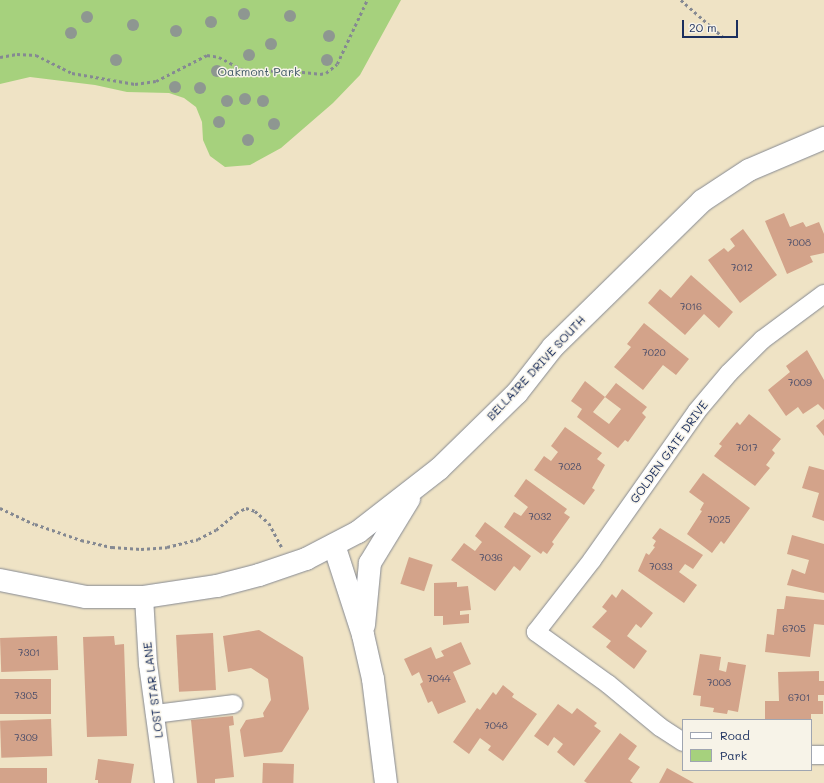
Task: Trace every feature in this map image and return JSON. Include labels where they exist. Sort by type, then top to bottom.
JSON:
[{"type":"street","name":"BELLAIRE DRIVE SOUTH","points":[[0,580],[86,597],[144,596],[217,586],[290,564],[334,545],[358,532],[439,469],[517,393],[553,347],[702,201],[749,170],[824,138]]},
{"type":"street","name":"GOLDEN GATE DRIVE","points":[[682,741],[536,632],[592,560],[697,411],[729,372],[762,340],[824,294]]},
{"type":"street","points":[[363,634],[370,563],[415,488]]},
{"type":"street","points":[[334,545],[363,634],[373,679],[386,783]]},
{"type":"street","name":"LOST STAR LANE","points":[[144,596],[148,664],[164,783]]},
{"type":"street","points":[[155,714],[233,704]]},
{"type":"street","points":[[812,755],[824,755]]},
{"type":"path","points":[[0,57],[17,54],[36,55],[72,72],[134,84],[156,81],[207,55],[219,57],[246,72],[284,70],[320,74],[326,72],[337,64],[367,0]]},
{"type":"path","points":[[681,0],[724,37]]},
{"type":"path","points":[[0,508],[35,524],[81,540],[112,547],[141,549],[167,547],[198,539],[216,530],[236,513],[246,508],[255,511],[269,523],[290,564]]},
{"type":"green space","name":"Oakmont Park","points":[[0,0],[401,0],[360,75],[333,103],[281,148],[250,165],[225,167],[210,156],[203,140],[202,122],[196,107],[184,98],[169,93],[127,92],[95,85],[30,77],[0,84]]},
{"type":"building","points":[[784,213],[790,227],[803,222],[806,227],[819,222],[824,234],[824,253],[810,256],[813,262],[787,274],[765,221]]},
{"type":"building","points":[[743,229],[777,275],[740,303],[708,260],[724,248],[728,252],[735,246],[730,239]]},
{"type":"building","points":[[691,275],[733,312],[719,328],[704,314],[685,335],[648,303],[660,289],[671,298]]},
{"type":"building","points":[[644,323],[689,359],[676,375],[663,365],[643,390],[614,367],[631,347],[627,344]]},
{"type":"building","points":[[807,350],[824,380],[824,410],[818,404],[803,414],[798,407],[786,416],[768,390],[790,372],[786,366]]},
{"type":"building","points":[[585,381],[605,397],[616,383],[647,407],[642,413],[646,417],[628,442],[625,440],[618,448],[577,417],[582,409],[571,401]],"holes":[[[605,397],[621,409],[609,424],[593,412]]]},
{"type":"building","points":[[749,414],[781,439],[772,450],[775,453],[766,465],[770,468],[755,486],[714,456],[722,446],[719,444],[737,422],[740,425]]},
{"type":"building","points":[[824,419],[824,436],[816,426]]},
{"type":"building","points":[[565,427],[602,453],[597,459],[605,465],[592,488],[595,490],[584,505],[534,470],[544,456],[551,461],[558,452],[551,446]]},
{"type":"building","points":[[809,466],[824,470],[824,521],[812,517],[819,493],[802,488]]},
{"type":"building","points":[[703,473],[750,508],[724,544],[721,541],[712,553],[687,534],[702,511],[700,510],[704,503],[689,492]]},
{"type":"building","points":[[526,479],[567,509],[564,513],[570,517],[552,542],[554,544],[547,554],[543,551],[541,554],[504,527],[514,512],[521,516],[528,507],[514,496]]},
{"type":"building","points":[[485,522],[531,556],[520,571],[514,566],[495,591],[451,560],[464,543],[475,551],[482,542],[475,536]]},
{"type":"building","points":[[660,528],[703,555],[693,569],[685,564],[679,572],[697,585],[684,603],[638,571],[646,553],[649,555],[655,547],[653,546],[656,541],[652,538]]},
{"type":"building","points":[[792,535],[824,544],[824,593],[787,585],[792,569],[805,574],[809,560],[787,554]]},
{"type":"building","points":[[409,557],[433,565],[424,591],[400,584]]},
{"type":"building","points":[[457,582],[457,587],[468,586],[471,610],[460,611],[460,615],[469,614],[469,623],[443,625],[443,616],[434,616],[434,583]]},
{"type":"building","points":[[622,589],[653,613],[641,628],[636,624],[627,636],[647,651],[634,669],[606,647],[611,641],[592,627],[607,611],[602,607],[612,594],[616,598]]},
{"type":"building","points":[[786,596],[824,600],[824,625],[814,624],[810,657],[765,652],[767,634],[774,635],[777,609],[784,609]]},
{"type":"building","points":[[259,630],[303,657],[309,709],[282,752],[244,757],[240,730],[246,720],[264,717],[263,713],[271,700],[268,679],[251,668],[228,672],[223,636]]},
{"type":"building","points":[[213,633],[216,690],[179,692],[176,635]]},
{"type":"building","points":[[57,636],[58,670],[1,672],[0,638]]},
{"type":"building","points":[[114,636],[115,645],[124,644],[127,736],[87,737],[83,637]]},
{"type":"building","points":[[461,642],[471,664],[453,672],[466,702],[438,714],[432,701],[428,703],[420,684],[423,682],[419,672],[412,676],[404,659],[431,647],[436,659],[444,656],[441,651]]},
{"type":"building","points":[[700,654],[721,657],[719,670],[726,672],[728,662],[746,665],[738,712],[728,710],[727,714],[713,712],[714,708],[700,706],[701,696],[693,695]]},
{"type":"building","points":[[819,671],[819,681],[824,681],[824,695],[818,695],[818,701],[823,701],[823,714],[811,714],[811,719],[765,719],[765,701],[779,701],[778,672]]},
{"type":"building","points":[[0,679],[51,679],[51,714],[0,714]]},
{"type":"building","points":[[503,685],[514,694],[512,697],[537,714],[503,761],[488,750],[491,746],[480,738],[469,754],[453,742],[477,708],[480,710],[493,692],[496,695]]},
{"type":"building","points":[[558,704],[572,714],[577,708],[597,723],[594,726],[601,731],[574,766],[557,752],[563,744],[554,737],[548,746],[534,736]]},
{"type":"building","points":[[233,716],[234,725],[229,726],[234,777],[215,779],[215,783],[197,783],[191,720]]},
{"type":"building","points":[[51,719],[52,756],[1,758],[0,721]]},
{"type":"building","points":[[620,733],[637,746],[628,759],[640,767],[630,781],[633,783],[587,783],[584,781]]},
{"type":"building","points":[[98,759],[134,764],[131,783],[98,783],[98,780],[95,780]]},
{"type":"building","points":[[263,763],[294,764],[293,783],[262,783]]},
{"type":"building","points":[[0,768],[47,768],[47,783],[0,783]]},
{"type":"building","points":[[667,768],[694,783],[659,783]]}]
